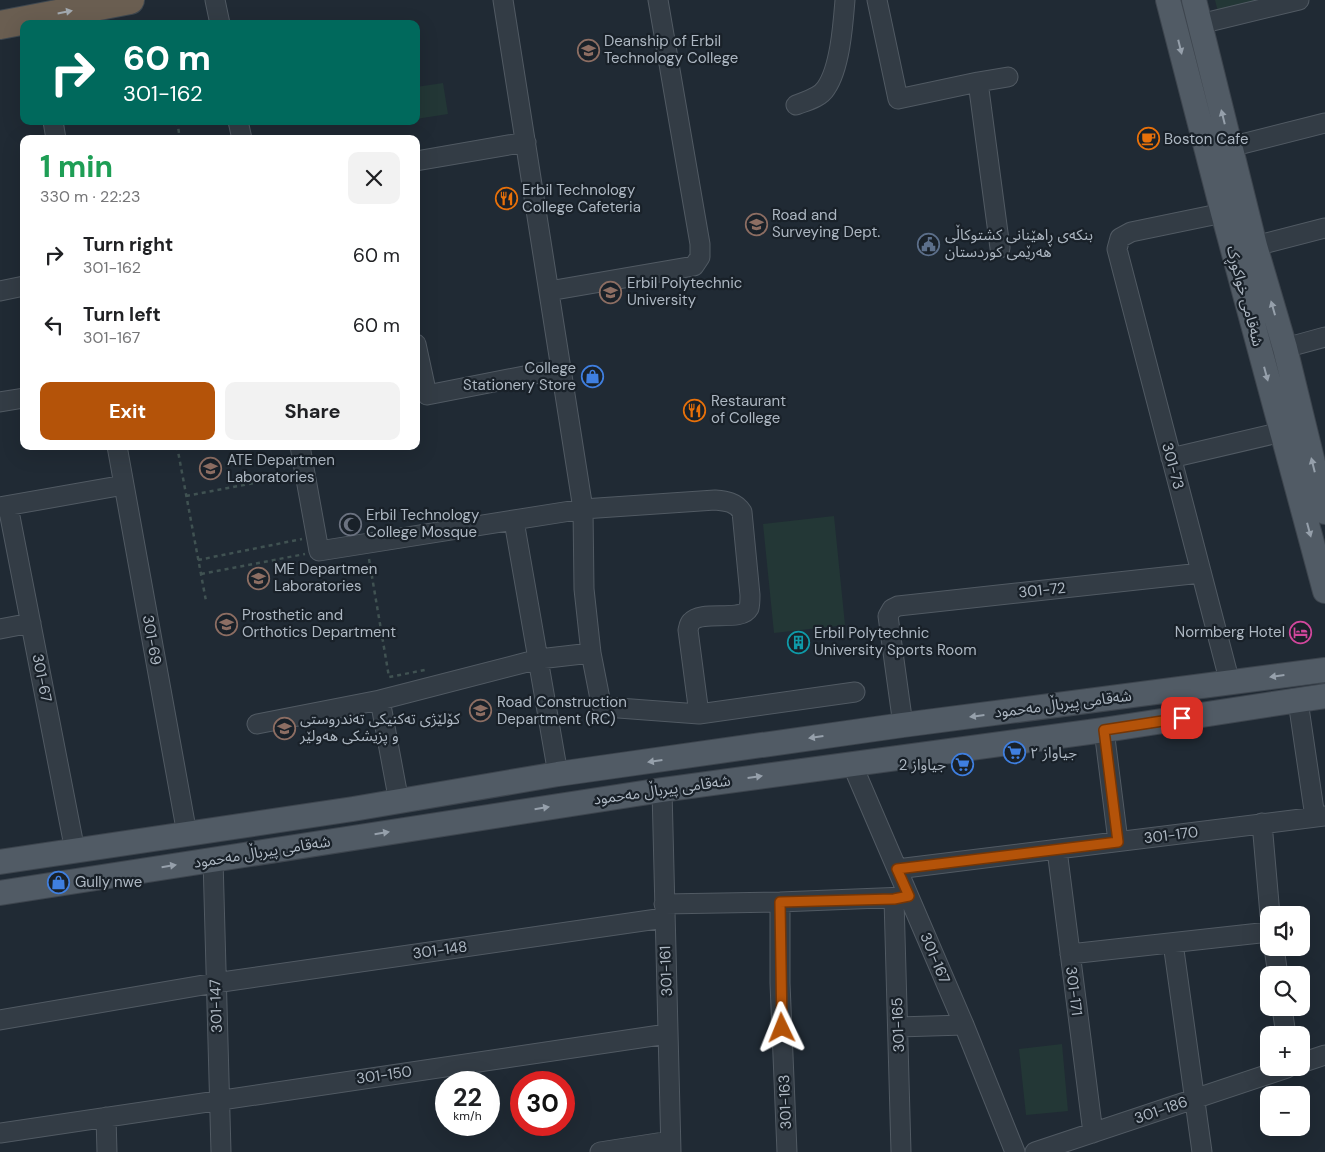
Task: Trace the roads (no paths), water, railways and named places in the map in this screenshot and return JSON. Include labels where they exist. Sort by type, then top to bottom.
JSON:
[{"type":"highway","points":[[38,20],[130,0]]},
{"type":"highway","points":[[0,25],[20,23]]},
{"type":"main road","name":"شەقامی خواکوڕک","points":[[1168,0],[1223,213],[1325,591]]},
{"type":"main road","name":"شەقامی خواکوڕک","points":[[1194,0],[1255,246],[1285,348],[1325,512]]},
{"type":"main road","name":"شەقامی پیرباڵ مەحمود","points":[[0,862],[399,802],[558,774],[903,725],[1325,670]]},
{"type":"main road","name":"شەقامی پیرباڵ مەحمود","points":[[0,893],[662,790],[1104,730],[1298,702],[1325,696]]},
{"type":"main road","points":[[353,809],[357,837]]},
{"type":"street","points":[[215,0],[219,20]]},
{"type":"street","points":[[503,0],[583,509],[584,589],[591,653],[601,704],[605,707],[699,714],[855,692]]},
{"type":"street","points":[[549,291],[694,266],[700,257],[700,244],[658,0]]},
{"type":"street","points":[[796,105],[818,96],[826,89],[834,71],[842,31],[845,0]]},
{"type":"street","points":[[877,0],[898,99],[1008,77]]},
{"type":"street","points":[[1200,24],[1299,0]]},
{"type":"street","points":[[978,82],[1000,248]]},
{"type":"street","points":[[1230,147],[1325,123]]},
{"type":"street","points":[[420,160],[526,142]]},
{"type":"street","name":"301-73","points":[[1223,213],[1131,232],[1120,238],[1117,249],[1230,683]]},
{"type":"street","points":[[1255,246],[1325,228]]},
{"type":"street","points":[[0,291],[20,287]]},
{"type":"street","points":[[1285,348],[1325,337]]},
{"type":"street","points":[[420,363],[427,395],[560,369]]},
{"type":"street","points":[[0,402],[20,399]]},
{"type":"street","points":[[1171,458],[1282,432]]},
{"type":"street","name":"301-69","points":[[118,450],[187,834]]},
{"type":"street","points":[[301,450],[312,537],[319,551],[583,509],[716,500],[726,501],[739,506],[743,521],[750,606],[748,610],[740,614],[697,618],[691,622],[688,630],[699,714]]},
{"type":"street","points":[[4,507],[124,485]]},
{"type":"street","name":"301-67","points":[[4,507],[31,623],[75,851]]},
{"type":"street","points":[[514,521],[558,774]]},
{"type":"street","name":"301-72","points":[[903,725],[888,616],[892,609],[898,606],[1201,573]]},
{"type":"street","points":[[0,629],[31,623]]},
{"type":"street","points":[[257,724],[380,700],[539,659],[591,653]]},
{"type":"street","points":[[380,700],[399,802]]},
{"type":"street","points":[[1298,702],[1320,816]]},
{"type":"street","points":[[1104,730],[1118,842]]},
{"type":"street","name":"301-167","points":[[852,764],[897,869],[902,898],[964,1025],[1015,1152]]},
{"type":"street","name":"301-161","points":[[662,790],[670,1146]]},
{"type":"street","name":"301-170","points":[[897,869],[1320,816]]},
{"type":"street","points":[[1262,823],[1269,906]]},
{"type":"street","name":"301-171","points":[[1057,850],[1092,1133]]},
{"type":"street","name":"301-147","points":[[213,859],[221,1152]]},
{"type":"street","name":"301-148","points":[[0,1020],[215,983],[664,911],[780,902],[902,898]]},
{"type":"street","name":"301-165","points":[[902,898],[898,1027],[902,1152]]},
{"type":"street","name":"301-163","points":[[780,902],[780,992],[787,1152]]},
{"type":"street","points":[[1070,954],[1260,933]]},
{"type":"street","points":[[1173,943],[1202,1152]]},
{"type":"street","points":[[898,1027],[964,1025]]},
{"type":"street","name":"301-150","points":[[0,1133],[219,1099],[668,1034]]},
{"type":"street","points":[[1310,1060],[1325,1055]]},
{"type":"street","name":"301-186","points":[[1035,1152],[1263,1076]]},
{"type":"street","points":[[106,1116],[107,1152]]},
{"type":"street","points":[[600,1152],[670,1146]]},
{"type":"place","name":"Deanship of Erbil Technology College","points":[[588,50]]},
{"type":"place","name":"Boston Cafe","points":[[1148,139]]},
{"type":"place","name":"Erbil Technology College Cafeteria","points":[[506,199]]},
{"type":"place","name":"Road and Surveying Dept.","points":[[756,224]]},
{"type":"place","name":"بنکەی ڕاهێنانی کشتوکاڵی هەرێمی کوردستان","points":[[929,244]]},
{"type":"place","name":"Erbil Polytechnic University","points":[[611,292]]},
{"type":"place","name":"College Stationery Store","points":[[592,377]]},
{"type":"place","name":"Restaurant of College","points":[[695,410]]},
{"type":"place","name":"ATE Departmen Laboratories","points":[[211,469]]},
{"type":"place","name":"Erbil Technology College Mosque","points":[[350,524]]},
{"type":"place","name":"ME Departmen Laboratories","points":[[258,578]]},
{"type":"place","name":"Prosthetic and Orthotics Department","points":[[226,624]]},
{"type":"place","name":"Normberg Hotel","points":[[1301,632]]},
{"type":"place","name":"Erbil Polytechnic University Sports Room","points":[[798,642]]},
{"type":"place","name":"Road Construction Department (RC)","points":[[481,711]]},
{"type":"place","name":"کۆلێژی تەکنیکی تەندروستی و پزیشکی هەولێر","points":[[284,728]]},
{"type":"place","name":"جیاواز ٢","points":[[1014,753]]},
{"type":"place","name":"جیاواز 2","points":[[962,765]]},
{"type":"place","name":"Gully nwe","points":[[59,882]]}]
